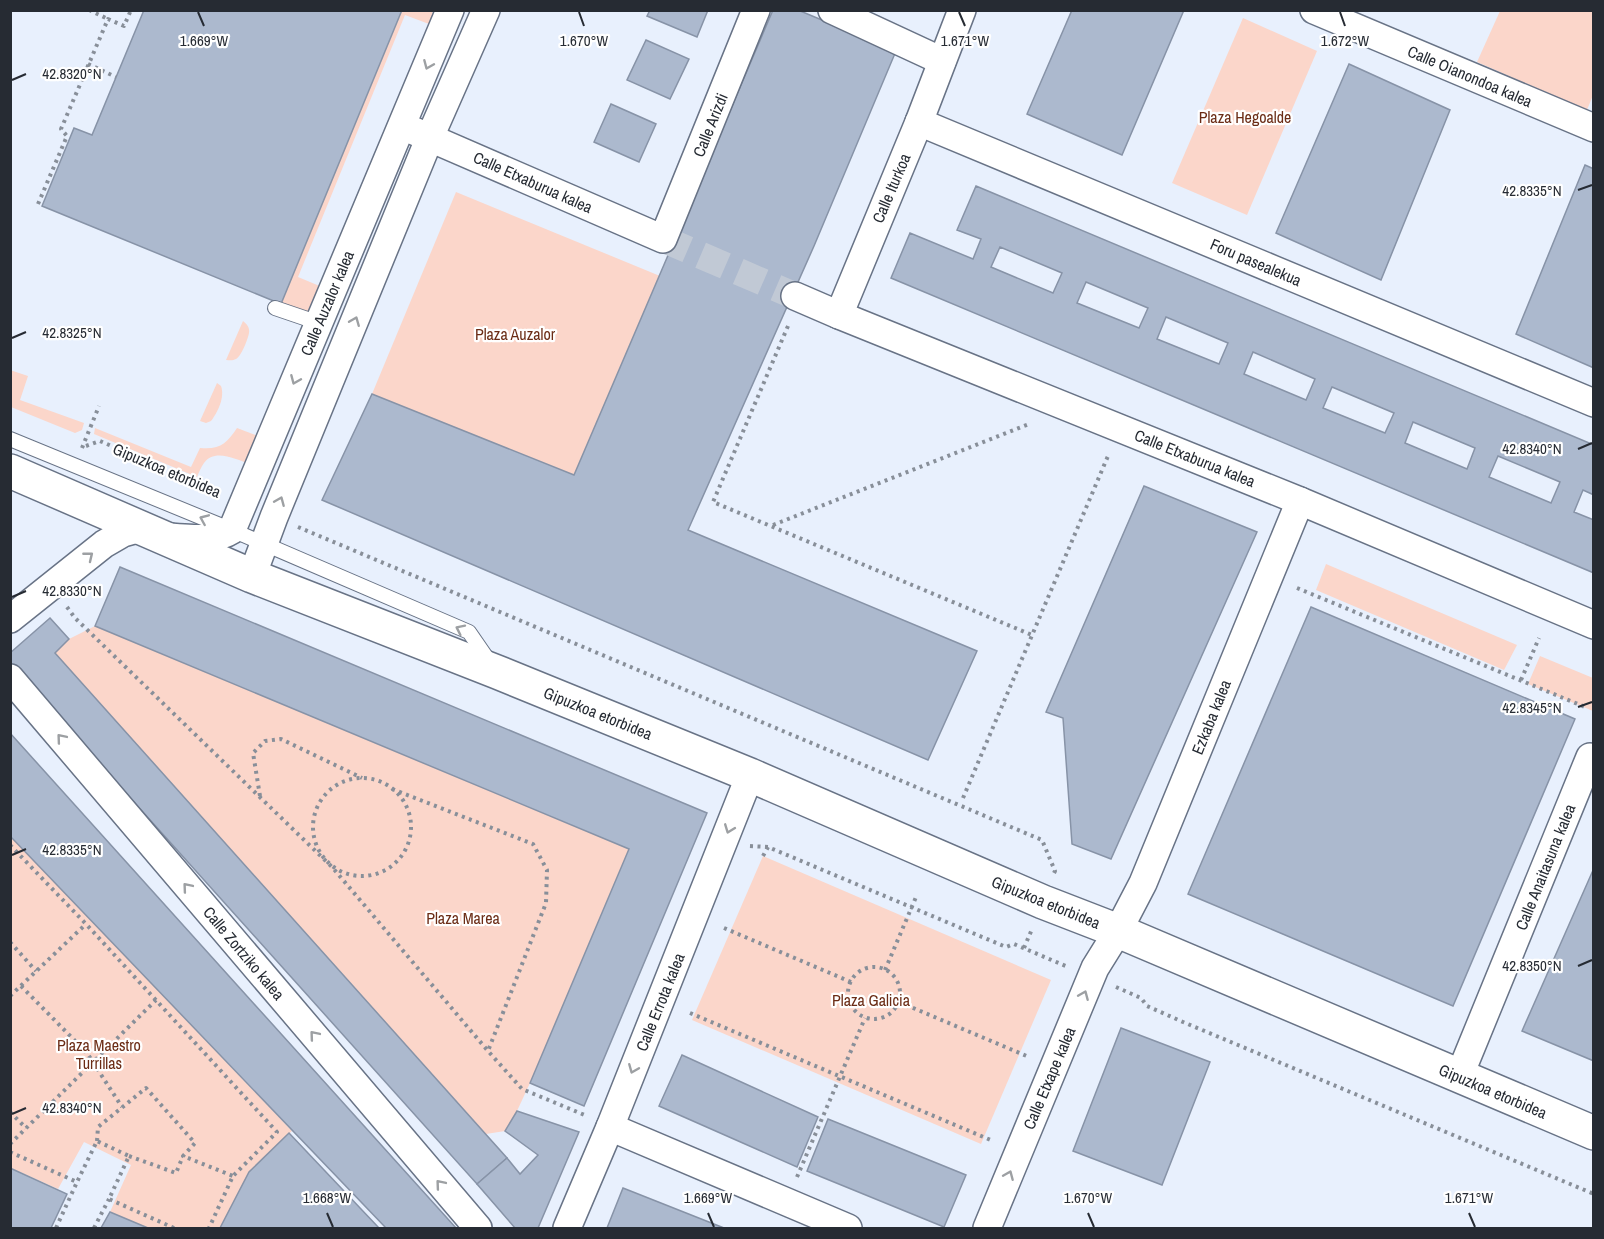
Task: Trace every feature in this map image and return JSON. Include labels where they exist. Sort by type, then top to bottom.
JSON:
[{"type":"main road","name":"Gipuzkoa etorbidea","points":[[10,471],[252,576],[498,672],[750,775],[1043,902],[1118,931],[1593,1134]]},
{"type":"street","name":"Calle Auzalor kalea","points":[[232,530],[450,10]]},
{"type":"street","name":"Calle Auzalor kalea","points":[[252,576],[274,517],[430,138],[486,10]]},
{"type":"street","name":"Calle Arizdi","points":[[663,239],[756,10]]},
{"type":"street","points":[[832,10],[942,61]]},
{"type":"street","name":"Calle Iturkoa","points":[[839,315],[919,122],[962,10]]},
{"type":"street","name":"Calle Oianondoa kalea","points":[[1314,10],[1593,128]]},
{"type":"street","name":"Foru pasealekua","points":[[919,122],[1593,403]]},
{"type":"street","name":"Calle Etxaburua kalea","points":[[402,127],[663,239]]},
{"type":"street","name":"Calle Etxaburua kalea","points":[[795,296],[1300,501],[1593,625]]},
{"type":"street","name":"Ezkaba kalea","points":[[1118,931],[1143,883],[1300,501]]},
{"type":"street","points":[[10,619],[104,544],[123,533],[152,532],[199,539],[222,537],[232,530]]},
{"type":"street","name":"Calle Zortziko kalea","points":[[10,678],[478,1228]]},
{"type":"street","name":"Calle Anaitasuna kalea","points":[[1459,1077],[1590,757]]},
{"type":"street","name":"Calle Errota kalea","points":[[567,1228],[600,1122],[750,775]]},
{"type":"street","name":"Calle Etxape kalea","points":[[987,1228],[1095,968],[1118,931]]},
{"type":"street","points":[[600,1122],[848,1228]]},
{"type":"lane","points":[[275,308],[319,323]]},
{"type":"lane","name":"Gipuzkoa etorbidea","points":[[10,439],[232,530],[468,632],[498,672]]},
{"type":"path","points":[[89,10],[124,26],[131,10]]},
{"type":"path","points":[[38,204],[67,136],[61,129],[108,19]]},
{"type":"path","points":[[88,64],[116,77]]},
{"type":"path","points":[[788,326],[713,502],[1032,635]]},
{"type":"path","name":"Gipuzkoa etorbidea","points":[[99,406],[81,448],[100,441],[244,504]]},
{"type":"path","points":[[772,525],[1029,424]]},
{"type":"path","points":[[963,798],[1108,456]]},
{"type":"path","name":"Gipuzkoa etorbidea","points":[[274,517],[1042,840],[1055,871],[1052,880]]},
{"type":"path","points":[[1298,588],[1585,707]]},
{"type":"path","points":[[61,599],[75,618],[332,867],[348,875],[365,877],[381,873],[395,863],[406,850],[411,833],[410,817],[403,801],[392,789]]},
{"type":"path","points":[[1521,680],[1539,638]]},
{"type":"path","points":[[260,796],[253,753],[265,741],[281,739],[363,778],[378,781],[392,789],[533,844],[547,870],[546,903],[488,1051]]},
{"type":"path","points":[[363,778],[348,780],[334,787],[322,798],[315,811],[313,827],[315,842],[322,856],[522,1089],[600,1122]]},
{"type":"path","points":[[10,845],[86,924],[277,1132],[233,1176],[209,1228]]},
{"type":"path","points":[[748,846],[768,847],[1006,947],[1014,944],[1092,976],[1141,998],[1148,1006],[1183,1022],[1593,1194]]},
{"type":"path","points":[[763,856],[768,847]]},
{"type":"path","points":[[885,970],[916,897]]},
{"type":"path","points":[[10,996],[86,924]]},
{"type":"path","points":[[724,928],[851,982]]},
{"type":"path","points":[[10,942],[36,971]]},
{"type":"path","points":[[869,968],[885,970],[891,974],[899,987],[899,1002],[889,1015],[881,1018],[865,1018],[857,1013],[849,999],[848,990],[851,982],[856,975],[869,968]]},
{"type":"path","points":[[21,986],[87,1053],[122,1107]]},
{"type":"path","points":[[10,1144],[156,1000]]},
{"type":"path","points":[[899,1002],[1030,1057]]},
{"type":"path","points":[[690,1013],[994,1141]]},
{"type":"path","points":[[795,1182],[865,1018]]},
{"type":"path","points":[[56,1228],[97,1141],[98,1128],[146,1088],[195,1143],[183,1156],[176,1173],[129,1156],[97,1141]]},
{"type":"path","points":[[10,1112],[26,1128]]},
{"type":"path","points":[[10,1152],[77,1182]]},
{"type":"path","points":[[94,1228],[129,1156]]},
{"type":"path","points":[[183,1156],[233,1176]]},
{"type":"path","points":[[109,1199],[174,1228]]},
{"type":"green space","points":[[402,11],[432,11],[433,14],[429,24],[405,15],[298,277],[322,287],[311,314],[281,304]]},
{"type":"green space","points":[[1500,11],[1593,11],[1593,95],[1587,110],[1477,62]]},
{"type":"green space","name":"Plaza Hegoalde","points":[[1243,18],[1317,51],[1247,215],[1172,183]]},
{"type":"green space","name":"Plaza Auzalor","points":[[456,192],[660,276],[574,475],[372,394]]},
{"type":"green space","points":[[243,321],[249,331],[244,348],[236,359],[226,360]]},
{"type":"green space","points":[[10,370],[28,376],[20,400],[84,423],[82,430],[75,433],[11,407]]},
{"type":"green space","points":[[217,383],[222,390],[218,409],[211,421],[206,423],[200,421]]},
{"type":"green space","points":[[95,428],[191,467],[200,448],[218,447],[230,438],[237,428],[261,437],[250,464],[225,456],[213,456],[204,463],[197,477],[94,434]]},
{"type":"green space","points":[[1326,564],[1517,645],[1504,670],[1316,590]]},
{"type":"green space","name":"Plaza Marea","points":[[95,626],[629,849],[530,1083],[505,1131],[486,1134],[55,653],[69,639]]},
{"type":"green space","points":[[1540,656],[1593,678],[1593,711],[1528,684]]},
{"type":"green space","name":"Plaza Maestro Turrillas","points":[[11,836],[292,1131],[249,1172],[220,1228],[148,1228],[110,1212],[131,1165],[84,1142],[58,1189],[11,1168]]},
{"type":"green space","name":"Plaza Galicia","points":[[763,856],[1051,980],[981,1144],[692,1020]]},
{"type":"building","points":[[144,10],[402,10],[281,304],[42,206],[74,128],[92,135]]},
{"type":"building","points":[[650,10],[708,10],[697,37],[647,16]]},
{"type":"building","points":[[773,10],[798,10],[896,51],[814,246],[688,530],[977,651],[928,760],[322,500],[372,394],[574,475]]},
{"type":"building","points":[[1072,10],[1184,10],[1122,155],[1027,114]]},
{"type":"building","points":[[646,40],[689,59],[670,99],[627,80]]},
{"type":"building","points":[[1349,64],[1450,110],[1381,280],[1276,233]]},
{"type":"building","points":[[611,104],[656,124],[639,162],[594,142]]},
{"type":"building","points":[[1585,165],[1594,169],[1594,368],[1516,334]]},
{"type":"building","points":[[976,186],[1594,445],[1594,495],[1583,490],[1574,512],[1594,520],[1594,573],[891,278],[910,233],[973,259],[981,239],[957,230]],"holes":[[[1000,247],[1062,273],[1053,293],[991,267]],[[1086,282],[1148,308],[1139,328],[1077,303]],[[1166,317],[1228,343],[1219,364],[1157,339]],[[1253,352],[1315,379],[1306,400],[1244,374]],[[1332,387],[1394,413],[1385,433],[1323,408]],[[1413,422],[1475,448],[1467,469],[1405,443]],[[1498,456],[1560,482],[1551,503],[1489,477]]]},
{"type":"building","points":[[1144,486],[1257,532],[1111,859],[1072,844],[1063,718],[1046,712]]},
{"type":"building","points":[[120,567],[707,813],[584,1106],[530,1083],[629,849],[95,626]]},
{"type":"building","points":[[1311,607],[1575,719],[1453,1006],[1188,894]]},
{"type":"building","points":[[50,618],[69,639],[55,653],[507,1158],[477,1184],[10,664],[10,653]]},
{"type":"building","points":[[10,733],[456,1228],[386,1228],[10,836]]},
{"type":"building","points":[[1594,868],[1594,1061],[1522,1031]]},
{"type":"building","points":[[1121,1028],[1210,1062],[1162,1185],[1073,1151]]},
{"type":"building","points":[[682,1055],[818,1117],[797,1167],[659,1106]]},
{"type":"building","points":[[517,1111],[579,1132],[538,1228],[515,1228],[477,1184],[507,1158],[520,1174],[538,1155],[505,1131]]},
{"type":"building","points":[[828,1119],[966,1175],[944,1227],[807,1171]]},
{"type":"building","points":[[289,1133],[379,1228],[220,1228],[249,1172]]},
{"type":"building","points":[[10,1168],[67,1194],[51,1228],[10,1228]]},
{"type":"building","points":[[623,1188],[724,1228],[607,1228]]},
{"type":"building","points":[[110,1212],[148,1228],[101,1228]]},
{"type":"tunnel","points":[[663,239],[795,296]]}]
